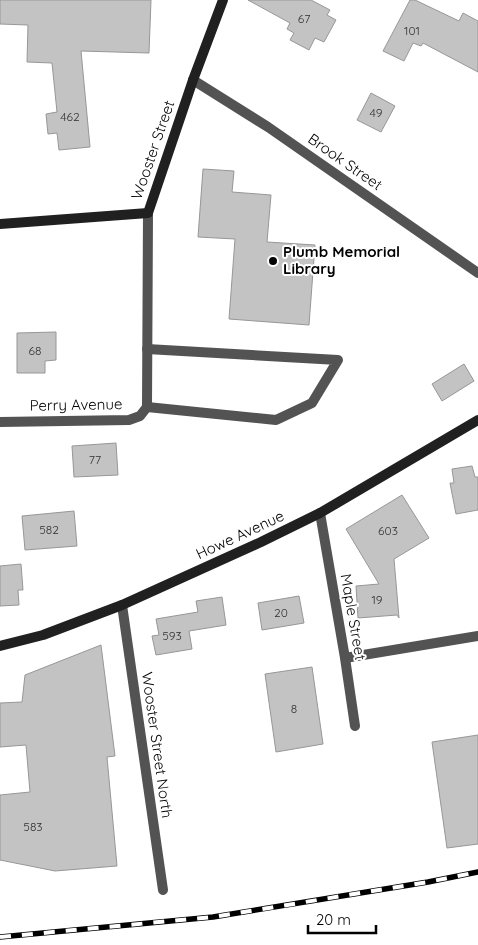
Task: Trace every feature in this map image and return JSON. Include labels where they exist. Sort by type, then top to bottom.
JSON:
[{"type":"main road","name":"Wooster Street","points":[[148,213],[222,0]]},
{"type":"main road","points":[[0,224],[148,213]]},
{"type":"main road","name":"Howe Avenue","points":[[0,646],[43,635],[122,605],[261,542],[320,513],[478,420]]},
{"type":"street","name":"Brook Street","points":[[193,80],[268,127],[478,273]]},
{"type":"street","name":"Wooster Street","points":[[147,407],[148,213]]},
{"type":"street","points":[[147,350],[338,360],[312,403],[276,420],[147,407]]},
{"type":"street","name":"Perry Avenue","points":[[0,422],[130,420],[140,416],[147,407]]},
{"type":"street","name":"Maple Street","points":[[320,513],[355,726]]},
{"type":"street","name":"Wooster Street North","points":[[122,605],[163,890]]},
{"type":"street","points":[[345,658],[478,636]]},
{"type":"building","points":[[0,0],[151,0],[149,53],[81,51],[90,147],[59,150],[57,133],[48,134],[46,114],[57,112],[52,63],[27,62],[28,25],[0,24]]},
{"type":"building","points":[[248,0],[311,0],[330,10],[327,15],[336,20],[324,42],[315,38],[309,50],[290,40],[294,33],[287,29],[290,23]]},
{"type":"building","points":[[410,0],[415,0],[459,21],[463,13],[478,21],[478,72],[423,43],[421,46],[413,43],[404,61],[383,51]]},
{"type":"building","points":[[371,93],[395,106],[381,132],[357,120]]},
{"type":"building","name":"Plumb Memorial Library","points":[[203,169],[234,171],[232,192],[271,195],[267,242],[315,245],[309,325],[229,319],[235,239],[198,237]]},
{"type":"building","points":[[56,332],[56,360],[45,361],[45,373],[17,373],[17,333]]},
{"type":"building","points":[[464,364],[474,381],[442,401],[432,384]]},
{"type":"building","points":[[116,443],[118,475],[74,477],[72,446]]},
{"type":"building","points":[[472,466],[475,477],[478,477],[478,510],[456,514],[450,483],[454,483],[452,469]]},
{"type":"building","points":[[402,495],[429,538],[394,559],[399,618],[397,615],[358,618],[356,586],[379,584],[346,529]]},
{"type":"building","points":[[74,511],[77,546],[25,550],[22,516]]},
{"type":"building","points":[[21,564],[23,590],[18,590],[19,605],[0,606],[0,566]]},
{"type":"building","points":[[299,596],[304,623],[262,630],[258,603]]},
{"type":"building","points":[[222,597],[226,625],[189,631],[192,649],[156,655],[152,636],[159,635],[156,619],[198,612],[196,601]]},
{"type":"building","points":[[101,645],[115,756],[107,757],[117,866],[55,871],[0,860],[0,795],[30,792],[26,745],[0,747],[0,703],[22,702],[25,675]]},
{"type":"building","points":[[312,667],[323,744],[276,752],[265,674]]},
{"type":"building","points":[[478,735],[478,844],[447,848],[432,742]]},
{"type":"railway","points":[[0,937],[213,917],[478,872]]},
{"type":"place","name":"Plumb Memorial Library","points":[[273,261]]}]
